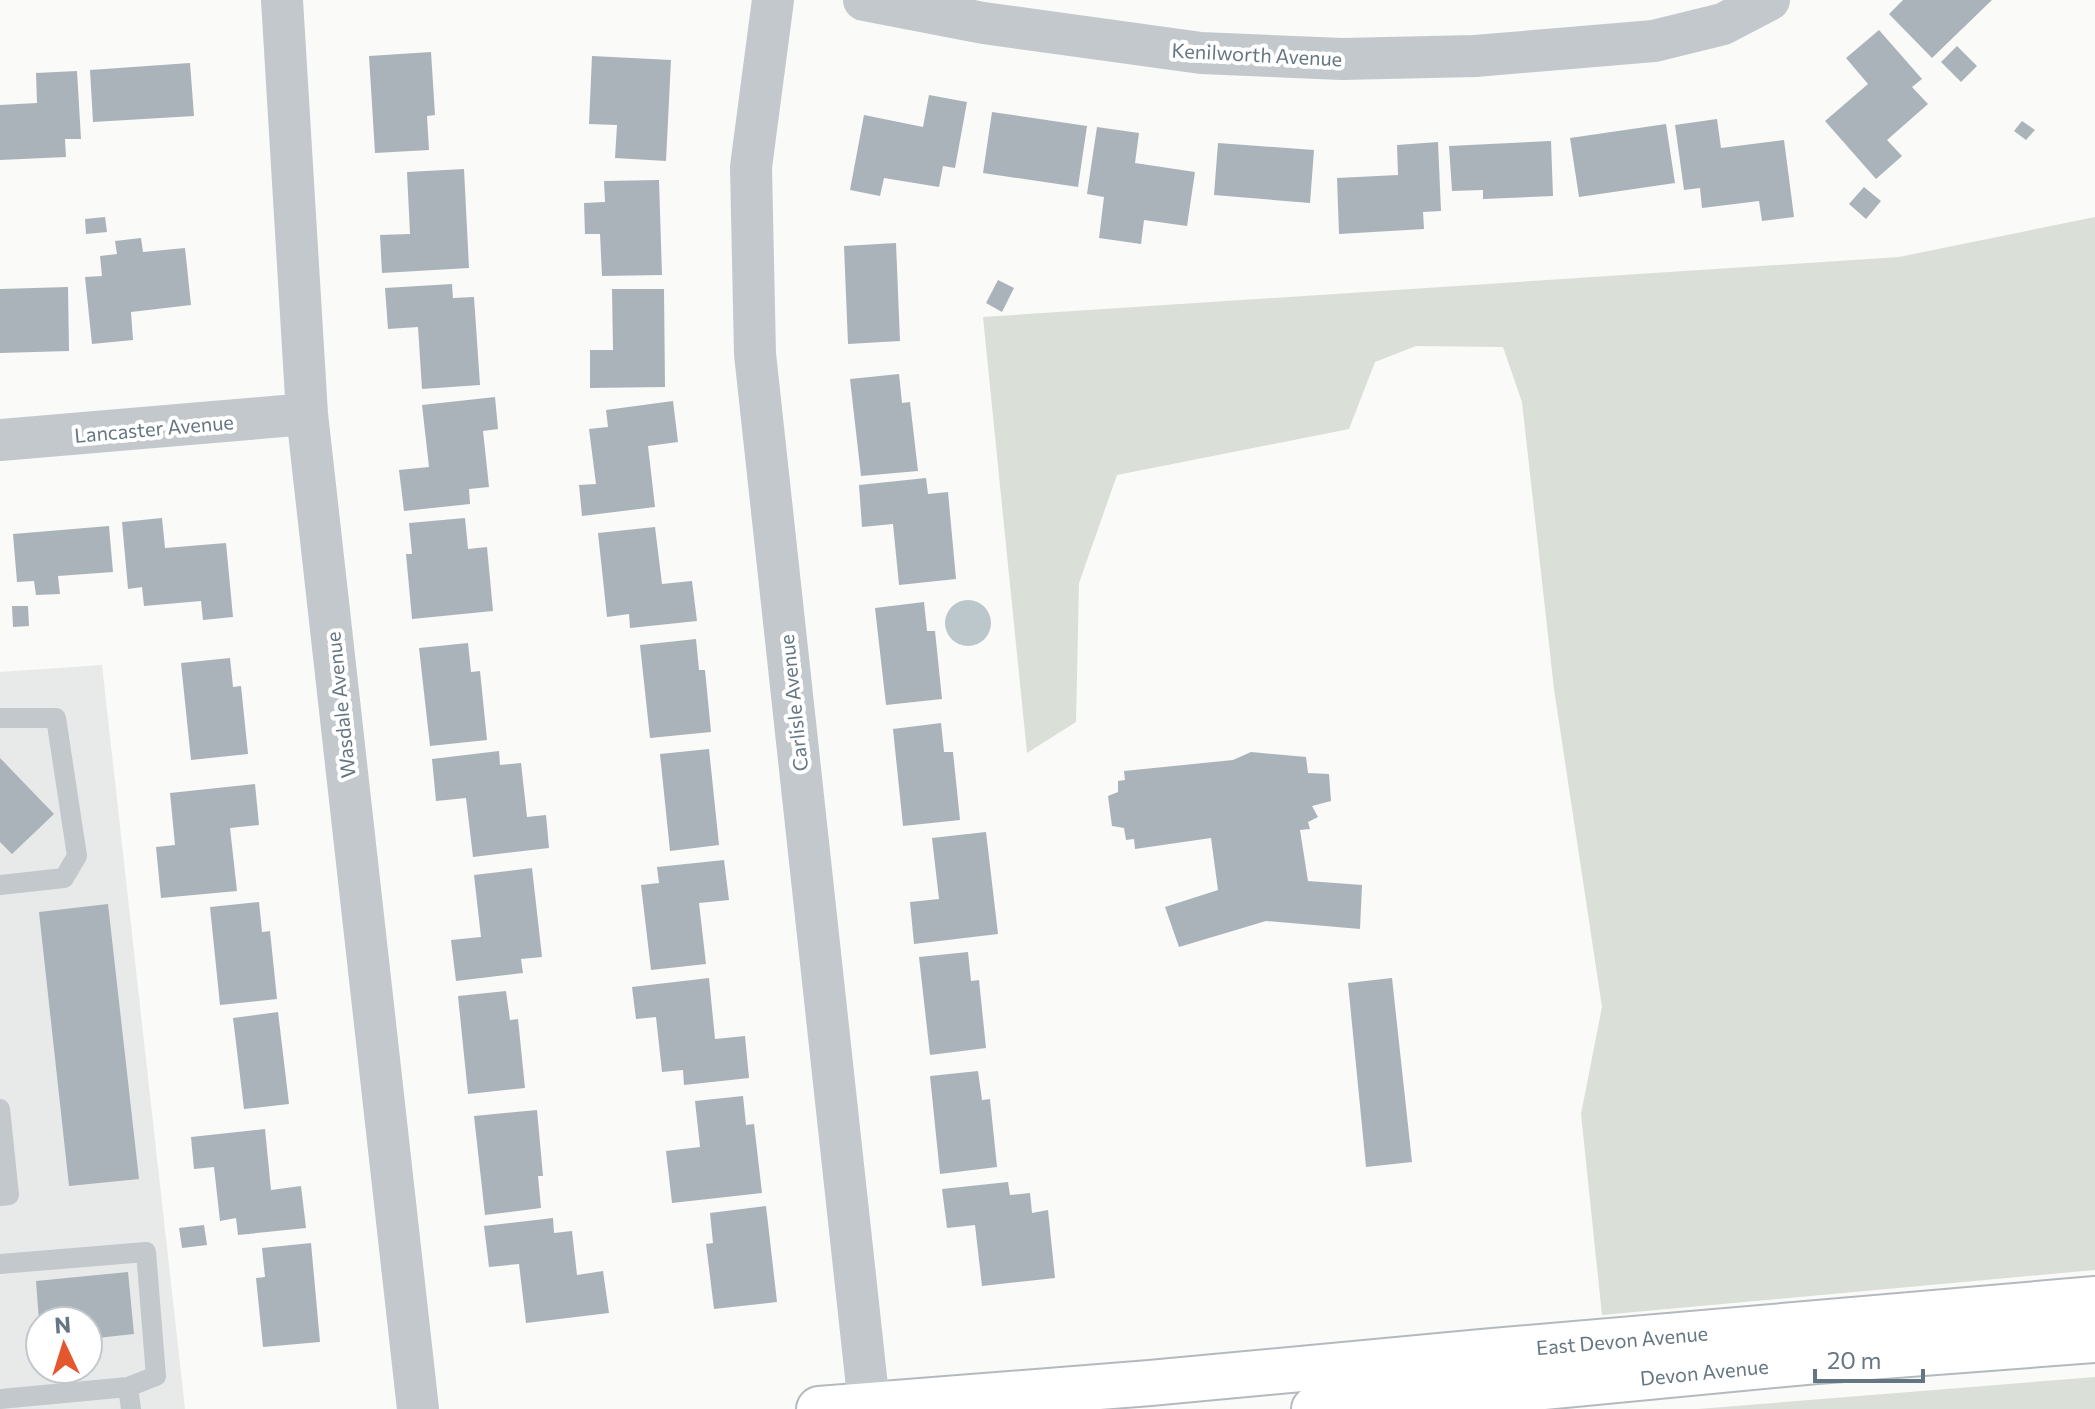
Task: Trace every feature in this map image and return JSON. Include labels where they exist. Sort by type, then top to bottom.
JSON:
[{"type":"main road","name":"East Devon Avenue","points":[[869,1405],[2095,1299]]},
{"type":"main road","name":"Devon Avenue","points":[[1314,1409],[1816,1361],[2095,1340]]},
{"type":"main road","points":[[819,1409],[869,1405]]},
{"type":"street","name":"Wasdale Avenue","points":[[282,0],[307,414],[418,1409]]},
{"type":"street","name":"Carlisle Avenue","points":[[773,0],[751,167],[755,354],[869,1405]]},
{"type":"street","name":"Kenilworth Avenue","points":[[864,0],[983,23],[1201,53],[1342,59],[1475,56],[1654,41],[1723,24],[1769,0]]},
{"type":"street","name":"Lancaster Avenue","points":[[0,440],[307,414]]},
{"type":"lane","points":[[0,718],[56,718],[77,856],[64,878],[0,885]]},
{"type":"lane","points":[[0,1109],[9,1195],[0,1196]]},
{"type":"lane","points":[[0,1264],[146,1252],[156,1376],[128,1387],[0,1399]]},
{"type":"lane","points":[[128,1387],[131,1409]]},
{"type":"shaded area","points":[[2095,217],[2095,1270],[1602,1315],[1581,1114],[1602,1007],[1554,689],[1522,402],[1503,347],[1416,346],[1375,362],[1349,429],[1117,475],[1079,583],[1076,722],[1027,753],[983,317],[1899,257]]},
{"type":"shaded area","points":[[968,600],[984,607],[991,623],[984,639],[968,646],[952,639],[945,623],[952,607]]},
{"type":"shaded area","points":[[102,665],[185,1409],[0,1409],[0,672]]},
{"type":"shaded area","points":[[2095,1377],[2095,1409],[1698,1409]]},
{"type":"building","points":[[1903,0],[1992,0],[1932,58],[1889,14]]},
{"type":"building","points":[[1879,30],[1922,79],[1912,87],[1928,104],[1887,140],[1902,156],[1876,179],[1825,121],[1868,84],[1846,58]]},
{"type":"building","points":[[1957,46],[1977,66],[1961,82],[1941,62]]},
{"type":"building","points":[[431,52],[435,115],[427,116],[429,150],[375,153],[369,56]]},
{"type":"building","points":[[592,56],[671,60],[666,161],[615,158],[617,125],[589,124]]},
{"type":"building","points":[[190,63],[194,116],[93,122],[90,70]]},
{"type":"building","points":[[77,71],[81,139],[65,139],[66,157],[0,160],[0,105],[37,103],[36,73]]},
{"type":"building","points":[[929,95],[967,102],[955,168],[943,166],[939,187],[884,178],[880,196],[850,190],[864,115],[923,127]]},
{"type":"building","points":[[992,112],[1087,126],[1078,187],[983,173]]},
{"type":"building","points":[[1717,119],[1721,148],[1784,140],[1794,217],[1762,221],[1759,201],[1702,208],[1700,188],[1684,190],[1675,125]]},
{"type":"building","points":[[2022,121],[2035,130],[2026,140],[2014,131]]},
{"type":"building","points":[[1666,124],[1675,183],[1579,197],[1570,138]]},
{"type":"building","points":[[1097,127],[1139,133],[1135,163],[1195,172],[1187,226],[1144,220],[1141,244],[1099,238],[1104,197],[1087,194]]},
{"type":"building","points":[[1551,141],[1553,196],[1483,199],[1483,190],[1452,191],[1449,146]]},
{"type":"building","points":[[1438,142],[1441,211],[1423,212],[1424,229],[1339,234],[1337,178],[1398,175],[1397,145]]},
{"type":"building","points":[[1218,143],[1314,150],[1310,203],[1214,195]]},
{"type":"building","points":[[464,169],[469,268],[382,273],[380,235],[410,234],[407,172]]},
{"type":"building","points":[[659,180],[662,275],[602,276],[600,234],[585,234],[584,203],[605,202],[604,181]]},
{"type":"building","points":[[1864,187],[1881,201],[1866,219],[1849,204]]},
{"type":"building","points":[[105,217],[107,232],[86,234],[85,219]]},
{"type":"building","points":[[141,238],[143,252],[185,248],[191,305],[131,312],[133,340],[92,344],[85,277],[102,276],[100,256],[117,254],[115,241]]},
{"type":"building","points":[[896,243],[900,341],[848,344],[844,246]]},
{"type":"building","points":[[998,280],[1014,288],[1002,312],[986,303]]},
{"type":"building","points":[[452,284],[453,298],[474,297],[480,385],[422,389],[418,327],[388,329],[385,288]]},
{"type":"building","points":[[68,287],[69,351],[0,353],[0,289]]},
{"type":"building","points":[[612,289],[664,289],[665,387],[590,388],[590,350],[613,350]]},
{"type":"building","points":[[899,374],[902,403],[910,402],[918,471],[861,476],[850,379]]},
{"type":"building","points":[[495,397],[498,429],[483,431],[489,487],[469,489],[470,504],[404,511],[399,470],[429,467],[422,405]]},
{"type":"building","points":[[673,401],[678,442],[648,446],[655,507],[582,516],[579,485],[596,484],[589,429],[608,427],[606,410]]},
{"type":"building","points":[[926,478],[928,494],[948,492],[956,579],[899,585],[893,524],[862,527],[859,485]]},
{"type":"building","points":[[162,518],[165,548],[226,543],[233,617],[203,620],[201,601],[144,606],[142,587],[128,589],[122,522]]},
{"type":"building","points":[[465,518],[468,549],[487,547],[493,611],[412,619],[406,554],[412,554],[409,523]]},
{"type":"building","points":[[109,526],[113,572],[58,576],[60,594],[36,595],[34,581],[17,582],[13,534]]},
{"type":"building","points":[[655,527],[662,584],[692,581],[697,621],[630,628],[629,614],[607,617],[598,533]]},
{"type":"building","points":[[924,602],[927,631],[935,631],[942,699],[886,705],[875,608]]},
{"type":"building","points":[[12,606],[28,606],[29,626],[13,627]]},
{"type":"building","points":[[696,639],[699,670],[705,670],[711,732],[650,738],[640,645]]},
{"type":"building","points":[[468,643],[471,672],[480,671],[487,740],[430,746],[419,648]]},
{"type":"building","points":[[230,658],[233,687],[241,686],[248,754],[191,760],[181,663]]},
{"type":"building","points":[[941,723],[944,752],[953,752],[960,820],[903,826],[893,729]]},
{"type":"building","points":[[709,749],[719,845],[670,851],[660,754]]},
{"type":"building","points":[[499,751],[500,765],[521,763],[527,817],[546,815],[549,848],[473,857],[466,798],[436,801],[432,759]]},
{"type":"building","points":[[1251,752],[1306,757],[1308,773],[1329,774],[1331,801],[1312,806],[1318,817],[1308,822],[1310,829],[1300,830],[1308,881],[1362,885],[1360,929],[1266,921],[1179,947],[1165,907],[1218,890],[1211,838],[1135,849],[1134,839],[1126,840],[1124,828],[1112,826],[1108,796],[1118,792],[1118,781],[1125,780],[1124,771],[1233,760]]},
{"type":"building","points":[[0,758],[54,814],[12,854],[0,842]]},
{"type":"building","points":[[255,784],[259,825],[230,828],[237,891],[161,898],[156,847],[175,845],[170,793]]},
{"type":"building","points":[[986,832],[998,934],[914,944],[910,902],[939,899],[932,838]]},
{"type":"building","points":[[724,860],[729,900],[699,903],[706,964],[651,970],[641,885],[659,883],[657,867]]},
{"type":"building","points":[[532,868],[542,957],[521,959],[523,973],[456,981],[451,940],[481,937],[474,875]]},
{"type":"building","points":[[259,902],[262,932],[270,931],[277,999],[220,1005],[210,907]]},
{"type":"building","points":[[108,904],[139,1179],[69,1186],[39,912]]},
{"type":"building","points":[[968,952],[971,981],[979,980],[986,1048],[930,1055],[919,957]]},
{"type":"building","points":[[709,978],[715,1039],[745,1036],[749,1078],[684,1085],[683,1070],[662,1072],[656,1017],[636,1019],[632,987]]},
{"type":"building","points":[[1392,978],[1412,1162],[1366,1167],[1348,983]]},
{"type":"building","points":[[506,991],[510,1020],[518,1019],[525,1088],[468,1094],[458,996]]},
{"type":"building","points":[[278,1012],[289,1104],[244,1109],[233,1018]]},
{"type":"building","points":[[978,1071],[982,1100],[990,1099],[997,1167],[940,1174],[930,1076]]},
{"type":"building","points":[[743,1096],[746,1125],[754,1124],[762,1193],[672,1203],[666,1151],[700,1147],[695,1101]]},
{"type":"building","points":[[537,1110],[543,1176],[538,1176],[541,1208],[485,1215],[474,1116]]},
{"type":"building","points":[[265,1129],[271,1190],[301,1186],[306,1228],[238,1235],[236,1218],[220,1221],[214,1167],[194,1169],[191,1137]]},
{"type":"building","points":[[1008,1182],[1010,1195],[1030,1193],[1032,1213],[1048,1210],[1055,1278],[982,1286],[975,1225],[947,1228],[942,1189]]},
{"type":"building","points":[[766,1206],[777,1302],[714,1309],[706,1244],[713,1243],[710,1213]]},
{"type":"building","points":[[553,1218],[554,1233],[572,1231],[577,1275],[603,1271],[609,1313],[526,1323],[519,1264],[489,1267],[484,1226]]},
{"type":"building","points":[[204,1225],[207,1245],[182,1248],[179,1228]]},
{"type":"building","points":[[311,1243],[320,1342],[263,1347],[256,1278],[265,1277],[262,1248]]},
{"type":"building","points":[[128,1272],[134,1334],[104,1337],[104,1305],[38,1305],[36,1281]]}]
